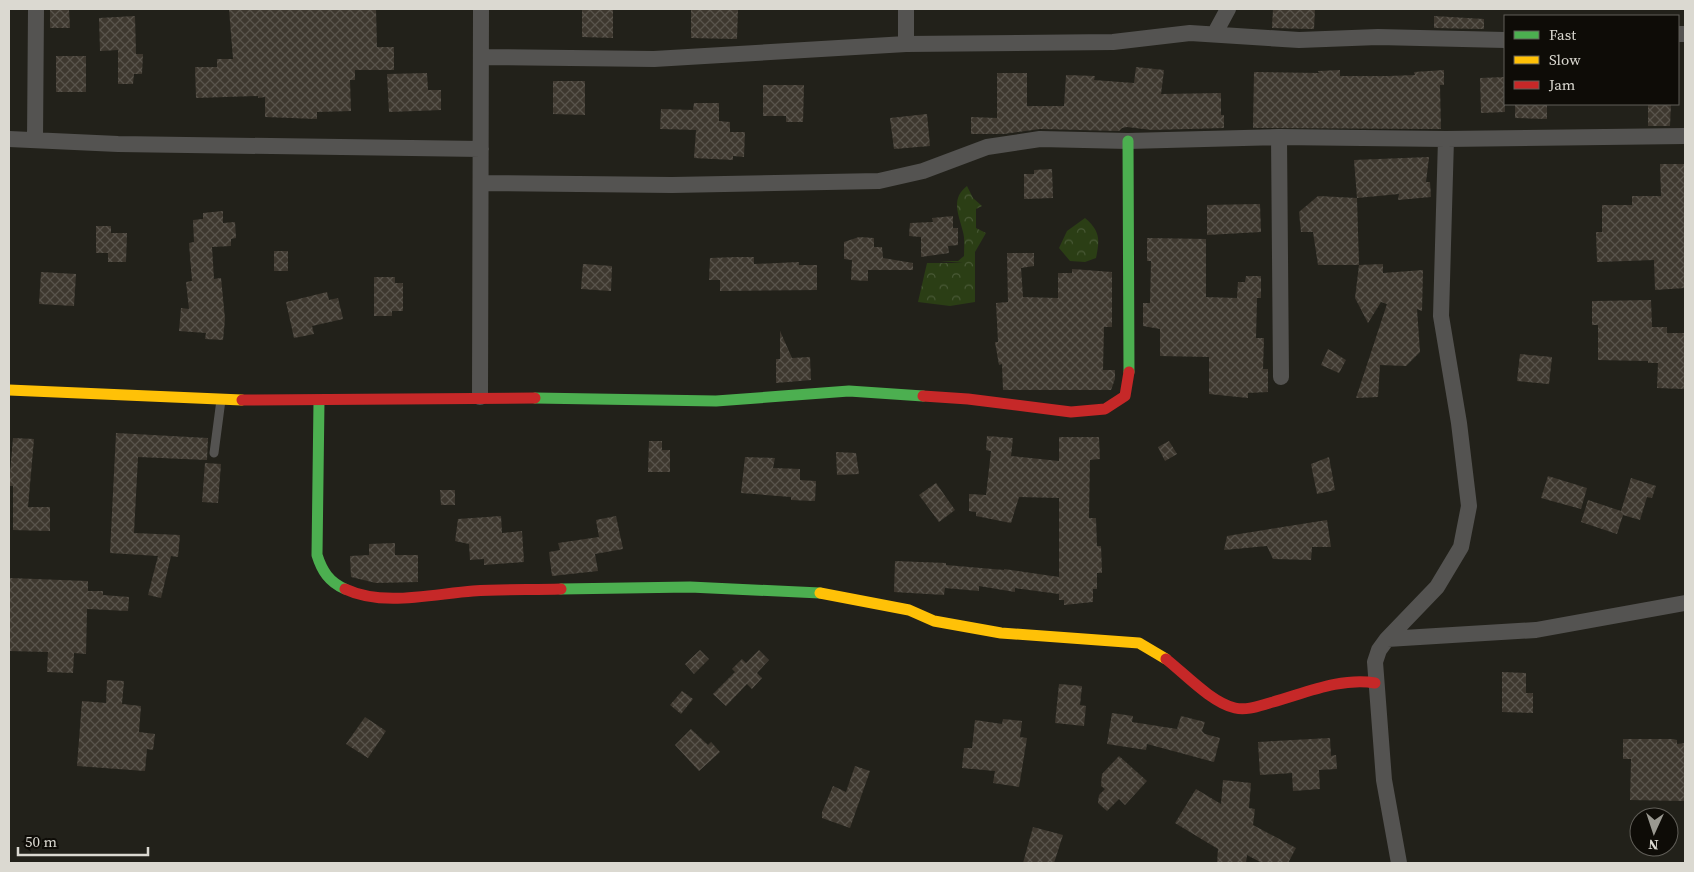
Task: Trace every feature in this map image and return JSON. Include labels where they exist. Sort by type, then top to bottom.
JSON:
[{"type":"street","points":[[35,140],[36,9]]},
{"type":"street","points":[[480,397],[481,9]]},
{"type":"street","points":[[906,9],[906,44]]},
{"type":"street","points":[[1216,33],[1228,9]]},
{"type":"street","points":[[481,57],[654,58],[906,44],[1113,42],[1190,33],[1216,33],[1299,40],[1378,37],[1504,40]]},
{"type":"street","points":[[481,184],[878,181],[923,171],[987,147],[1040,139],[1128,141],[1279,138],[1446,139],[1685,136]]},
{"type":"street","points":[[1279,138],[1281,377]]},
{"type":"street","points":[[9,139],[118,144],[481,149]]},
{"type":"street","points":[[1399,863],[1384,780],[1375,683],[1375,662],[1379,650],[1387,639],[1437,587],[1461,547],[1469,506],[1459,423],[1442,316],[1446,139]]},
{"type":"street","points":[[9,390],[221,400],[319,402],[480,397],[716,401],[849,391],[968,399],[1071,412],[1105,409],[1125,396],[1129,381],[1128,141]]},
{"type":"street","points":[[319,402],[318,555],[321,568],[332,584],[353,593],[383,598],[475,591],[690,587],[821,593],[909,610],[934,622],[1001,633],[1139,643],[1157,652],[1219,700],[1236,708],[1260,706],[1348,682],[1375,683]]},
{"type":"street","points":[[1387,639],[1536,630],[1685,603]]},
{"type":"lane","points":[[214,453],[221,400]]},
{"type":"green space","points":[[967,186],[973,198],[982,206],[976,209],[976,228],[986,233],[975,252],[975,302],[950,306],[918,302],[927,263],[963,263],[940,261],[958,261],[964,256],[964,238],[957,202],[962,191]]},
{"type":"green space","points":[[1085,218],[1094,227],[1098,236],[1096,258],[1085,262],[1070,261],[1059,248],[1067,231]]},
{"type":"building","points":[[50,9],[69,9],[70,28],[50,28]]},
{"type":"building","points":[[229,9],[376,9],[377,47],[394,47],[394,70],[355,70],[355,80],[350,80],[351,111],[317,112],[317,119],[265,117],[265,97],[196,98],[195,67],[217,67],[217,59],[233,59]]},
{"type":"building","points":[[582,9],[613,9],[613,38],[582,37]]},
{"type":"building","points":[[691,9],[738,9],[737,39],[691,38]]},
{"type":"building","points":[[1273,9],[1315,9],[1314,29],[1272,28]]},
{"type":"building","points":[[135,16],[136,54],[143,54],[142,74],[134,74],[133,84],[118,84],[118,50],[100,51],[99,18]]},
{"type":"building","points":[[1434,16],[1484,19],[1484,29],[1434,28]]},
{"type":"building","points":[[56,56],[86,56],[86,92],[56,92]]},
{"type":"building","points":[[1136,67],[1164,70],[1161,94],[1221,93],[1221,115],[1224,115],[1224,128],[1152,130],[1127,127],[1119,131],[1040,129],[1004,134],[971,134],[971,117],[997,118],[997,73],[1027,73],[1027,106],[1064,106],[1066,75],[1095,76],[1094,80],[1134,83]]},
{"type":"building","points":[[1340,70],[1340,76],[1389,76],[1415,75],[1414,72],[1444,70],[1444,85],[1440,85],[1441,129],[1253,128],[1254,72],[1319,73],[1318,71]]},
{"type":"building","points":[[427,73],[428,90],[441,90],[441,110],[389,112],[387,74]]},
{"type":"building","points":[[1504,77],[1505,112],[1481,113],[1480,78]]},
{"type":"building","points":[[553,81],[585,81],[585,115],[553,114]]},
{"type":"building","points":[[763,85],[804,85],[803,122],[786,122],[786,116],[763,116]]},
{"type":"building","points":[[694,103],[719,103],[719,121],[730,122],[730,132],[745,132],[744,157],[733,156],[733,160],[694,158],[696,130],[660,129],[661,109],[693,110]]},
{"type":"building","points":[[1515,105],[1547,105],[1547,119],[1515,118]]},
{"type":"building","points":[[1648,105],[1671,105],[1670,126],[1648,126]]},
{"type":"building","points":[[927,114],[930,146],[894,149],[890,118]]},
{"type":"building","points":[[1429,157],[1426,182],[1430,182],[1431,197],[1398,200],[1399,194],[1357,198],[1354,160]]},
{"type":"building","points":[[1660,164],[1685,164],[1685,288],[1655,290],[1654,260],[1597,262],[1596,232],[1602,232],[1602,205],[1632,205],[1632,196],[1661,196]]},
{"type":"building","points":[[1052,169],[1053,198],[1024,199],[1024,174],[1034,174],[1034,170]]},
{"type":"building","points":[[1318,196],[1357,198],[1359,265],[1318,265],[1313,232],[1301,232],[1299,212]]},
{"type":"building","points":[[1260,204],[1261,232],[1207,235],[1207,205]]},
{"type":"building","points":[[223,211],[223,223],[235,222],[236,238],[231,239],[231,246],[212,247],[214,279],[221,278],[225,319],[223,340],[205,339],[206,333],[179,331],[181,308],[189,309],[186,282],[192,281],[189,243],[194,242],[193,220],[203,219],[203,213]]},
{"type":"building","points":[[953,216],[953,228],[958,228],[958,245],[948,246],[949,253],[921,257],[921,237],[909,236],[910,223],[933,222],[932,218]]},
{"type":"building","points":[[96,226],[111,226],[111,233],[127,233],[126,262],[108,262],[108,253],[96,253]]},
{"type":"building","points":[[859,237],[874,238],[874,247],[882,247],[883,258],[913,263],[913,270],[868,270],[868,281],[851,280],[852,260],[844,259],[844,242]]},
{"type":"building","points":[[1147,238],[1206,239],[1206,297],[1237,298],[1238,282],[1245,282],[1246,276],[1261,276],[1261,298],[1257,298],[1256,338],[1264,338],[1263,369],[1268,369],[1268,392],[1248,393],[1248,398],[1209,394],[1209,357],[1160,356],[1160,329],[1143,326],[1143,303],[1150,303],[1151,261],[1147,261]]},
{"type":"building","points":[[274,251],[288,251],[288,271],[274,271]]},
{"type":"building","points":[[1007,253],[1034,253],[1034,266],[1021,268],[1023,297],[1058,298],[1058,273],[1072,273],[1072,269],[1112,272],[1112,327],[1104,327],[1103,370],[1115,370],[1115,379],[1111,390],[1003,390],[1002,364],[999,365],[995,342],[998,342],[996,303],[1008,302]]},
{"type":"building","points":[[754,257],[754,264],[799,262],[799,265],[817,265],[817,290],[720,291],[720,280],[709,280],[710,258]]},
{"type":"building","points":[[583,264],[612,266],[611,291],[581,289]]},
{"type":"building","points":[[1383,264],[1383,273],[1423,270],[1422,311],[1417,309],[1420,352],[1406,366],[1380,365],[1378,397],[1356,398],[1387,304],[1381,302],[1368,323],[1355,298],[1359,265]]},
{"type":"building","points":[[41,272],[76,274],[74,306],[39,304]]},
{"type":"building","points":[[374,277],[395,277],[395,283],[403,283],[403,311],[392,311],[392,316],[374,316]]},
{"type":"building","points":[[327,292],[329,300],[338,298],[343,319],[312,326],[314,334],[294,338],[286,302]]},
{"type":"building","points":[[1651,300],[1652,327],[1667,327],[1667,333],[1685,333],[1685,389],[1657,388],[1658,363],[1598,360],[1598,325],[1592,325],[1592,301]]},
{"type":"building","points":[[780,331],[792,358],[810,357],[811,380],[776,383],[776,359],[780,359]]},
{"type":"building","points":[[1328,349],[1346,360],[1339,373],[1321,365]]},
{"type":"building","points":[[1520,354],[1552,357],[1549,384],[1517,381]]},
{"type":"building","points":[[116,433],[208,438],[207,460],[138,457],[134,533],[180,535],[178,557],[171,556],[161,598],[148,595],[158,556],[110,553]]},
{"type":"building","points":[[987,436],[1013,438],[1011,456],[1059,461],[1059,437],[1099,437],[1100,459],[1090,460],[1089,518],[1096,518],[1097,546],[1101,546],[1102,573],[1097,573],[1097,589],[1093,589],[1093,602],[1064,605],[1064,600],[1059,600],[1059,594],[1015,588],[1015,592],[979,586],[979,591],[945,588],[944,595],[894,592],[895,561],[946,563],[946,565],[1004,569],[1059,577],[1059,498],[1019,497],[1011,523],[976,516],[976,512],[969,511],[969,494],[986,495],[991,451],[986,450]]},
{"type":"building","points":[[13,438],[34,439],[28,507],[50,507],[50,531],[13,530],[13,486],[9,486]]},
{"type":"building","points":[[649,441],[662,441],[662,450],[670,450],[670,472],[648,472]]},
{"type":"building","points":[[1169,441],[1177,454],[1165,461],[1158,447]]},
{"type":"building","points":[[836,452],[856,453],[859,474],[837,475]]},
{"type":"building","points":[[745,457],[775,458],[773,468],[800,469],[800,480],[816,481],[815,501],[791,500],[791,497],[741,493]]},
{"type":"building","points":[[1329,457],[1335,490],[1317,494],[1311,464]]},
{"type":"building","points":[[205,463],[221,464],[218,503],[202,502]]},
{"type":"building","points":[[1548,476],[1587,488],[1581,509],[1541,498]]},
{"type":"building","points":[[1631,478],[1656,486],[1652,498],[1647,497],[1640,520],[1623,515],[1617,534],[1581,522],[1588,500],[1621,511]]},
{"type":"building","points":[[936,483],[955,510],[939,522],[919,495]]},
{"type":"building","points":[[440,490],[455,490],[455,505],[441,505]]},
{"type":"building","points":[[501,516],[502,533],[522,531],[524,562],[484,565],[484,559],[470,560],[469,544],[455,541],[458,519]]},
{"type":"building","points":[[616,516],[623,549],[595,554],[598,571],[552,576],[549,552],[560,550],[558,543],[599,537],[596,520]]},
{"type":"building","points":[[1327,520],[1331,547],[1312,547],[1311,560],[1273,559],[1267,546],[1224,550],[1227,536]]},
{"type":"building","points":[[395,543],[395,555],[418,555],[418,582],[376,583],[351,577],[350,556],[369,555],[369,544]]},
{"type":"building","points":[[9,578],[88,581],[88,591],[103,591],[103,595],[129,597],[128,611],[87,609],[86,654],[74,653],[73,673],[47,672],[48,652],[9,651]]},
{"type":"building","points":[[700,650],[709,659],[694,674],[685,664]]},
{"type":"building","points":[[759,650],[769,660],[757,673],[762,678],[752,689],[747,684],[726,706],[713,694],[735,672],[732,669],[742,659],[746,663]]},
{"type":"building","points":[[1502,672],[1526,673],[1526,693],[1533,693],[1533,713],[1502,712]]},
{"type":"building","points":[[107,680],[124,681],[122,704],[141,706],[139,732],[155,734],[153,750],[147,749],[145,771],[77,766],[82,701],[106,703]]},
{"type":"building","points":[[1059,684],[1082,686],[1080,705],[1086,706],[1084,726],[1055,723]]},
{"type":"building","points":[[682,691],[693,699],[681,714],[670,705]]},
{"type":"building","points":[[1112,713],[1133,716],[1132,722],[1177,729],[1181,716],[1205,722],[1202,731],[1205,734],[1220,738],[1214,762],[1147,744],[1146,750],[1107,744]]},
{"type":"building","points":[[365,717],[386,731],[368,758],[346,744]]},
{"type":"building","points":[[1003,719],[1022,721],[1020,737],[1027,738],[1019,787],[993,783],[995,771],[962,768],[964,748],[972,748],[975,720],[1002,724]]},
{"type":"building","points":[[691,729],[708,745],[711,742],[720,752],[699,771],[675,745]]},
{"type":"building","points":[[1330,738],[1331,756],[1336,755],[1337,769],[1319,770],[1320,789],[1293,791],[1292,773],[1260,775],[1258,742]]},
{"type":"building","points":[[1623,739],[1673,739],[1677,740],[1677,744],[1685,743],[1685,801],[1630,800],[1631,759],[1623,759]]},
{"type":"building","points":[[1119,756],[1147,781],[1125,805],[1119,799],[1107,811],[1098,803],[1099,795],[1105,789],[1101,786],[1102,774]]},
{"type":"building","points":[[855,766],[870,771],[850,828],[822,818],[822,812],[833,786],[846,792]]},
{"type":"building","points":[[1223,780],[1251,783],[1249,808],[1255,809],[1253,825],[1296,848],[1288,863],[1262,863],[1247,855],[1246,863],[1217,863],[1218,849],[1175,823],[1196,789],[1221,804]]},
{"type":"building","points":[[1033,827],[1063,835],[1054,863],[1023,863]]},
{"type":"traffic: fast","points":[[1128,141],[1129,372]]},
{"type":"traffic: fast","points":[[535,398],[716,401],[849,391],[923,396]]},
{"type":"traffic: fast","points":[[319,401],[317,555],[327,575],[345,589]]},
{"type":"traffic: fast","points":[[561,589],[690,587],[820,593]]},
{"type":"traffic: slow","points":[[9,390],[242,400]]},
{"type":"traffic: slow","points":[[820,593],[909,610],[934,621],[1001,633],[1139,643],[1166,659]]},
{"type":"traffic: jam","points":[[923,396],[968,399],[1071,412],[1105,409],[1125,396],[1129,372]]},
{"type":"traffic: jam","points":[[242,400],[535,398]]},
{"type":"traffic: jam","points":[[345,589],[375,597],[392,598],[484,590],[561,589]]},
{"type":"traffic: jam","points":[[1166,659],[1208,694],[1226,705],[1240,709],[1254,707],[1337,684],[1350,682],[1375,683]]}]
